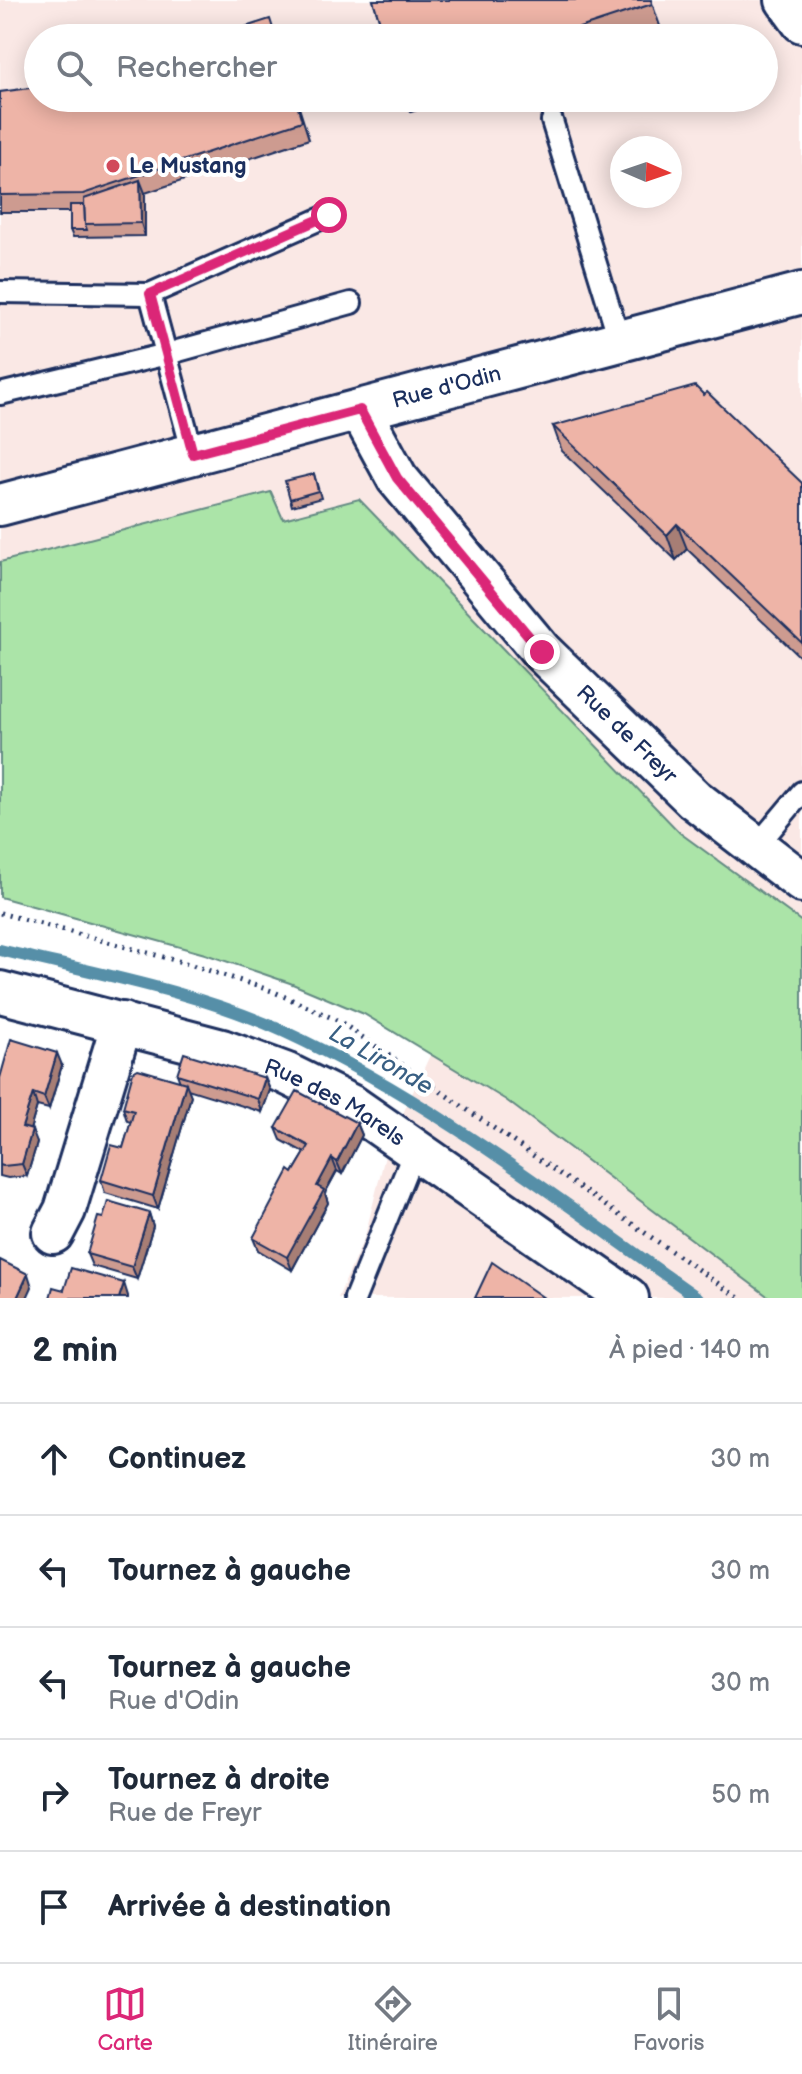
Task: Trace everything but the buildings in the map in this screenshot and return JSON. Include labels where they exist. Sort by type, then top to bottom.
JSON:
[{"type":"street","points":[[786,0],[802,22]]},
{"type":"street","name":"Rue d'Odin","points":[[0,505],[802,293]]},
{"type":"street","name":"Rue de Freyr","points":[[360,410],[397,478],[542,652],[694,799],[802,882]]},
{"type":"street","name":"Rue des Marels","points":[[0,992],[222,1050],[285,1073],[352,1106],[628,1298]]},
{"type":"street","points":[[53,1233],[65,1210],[122,1023]]},
{"type":"lane","points":[[552,121],[620,342]]},
{"type":"lane","points":[[0,292],[150,294],[329,215]]},
{"type":"lane","points":[[150,294],[193,454]]},
{"type":"lane","points":[[0,394],[167,354],[351,303]]},
{"type":"lane","points":[[756,847],[802,792]]},
{"type":"lane","points":[[355,1298],[415,1149]]},
{"type":"shaded area","points":[[0,0],[802,0],[802,922],[680,833],[283,519],[271,492],[0,562]]},
{"type":"shaded area","points":[[431,1053],[506,1100],[770,1298],[338,1298],[365,1236],[387,1148]]},
{"type":"green space","points":[[271,492],[283,519],[359,499],[680,833],[802,922],[802,1298],[770,1298],[506,1100],[364,1014],[290,983],[205,954],[0,897],[0,562]]},
{"type":"waterway","name":"La Lironde","points":[[0,950],[145,984],[216,1005],[285,1032],[340,1059],[394,1089],[497,1156],[698,1298]]},
{"type":"place","name":"Le Mustang","points":[[113,166]]},
{"type":"route","points":[[329,215],[150,294],[193,454],[360,410],[397,478],[542,652]]}]
